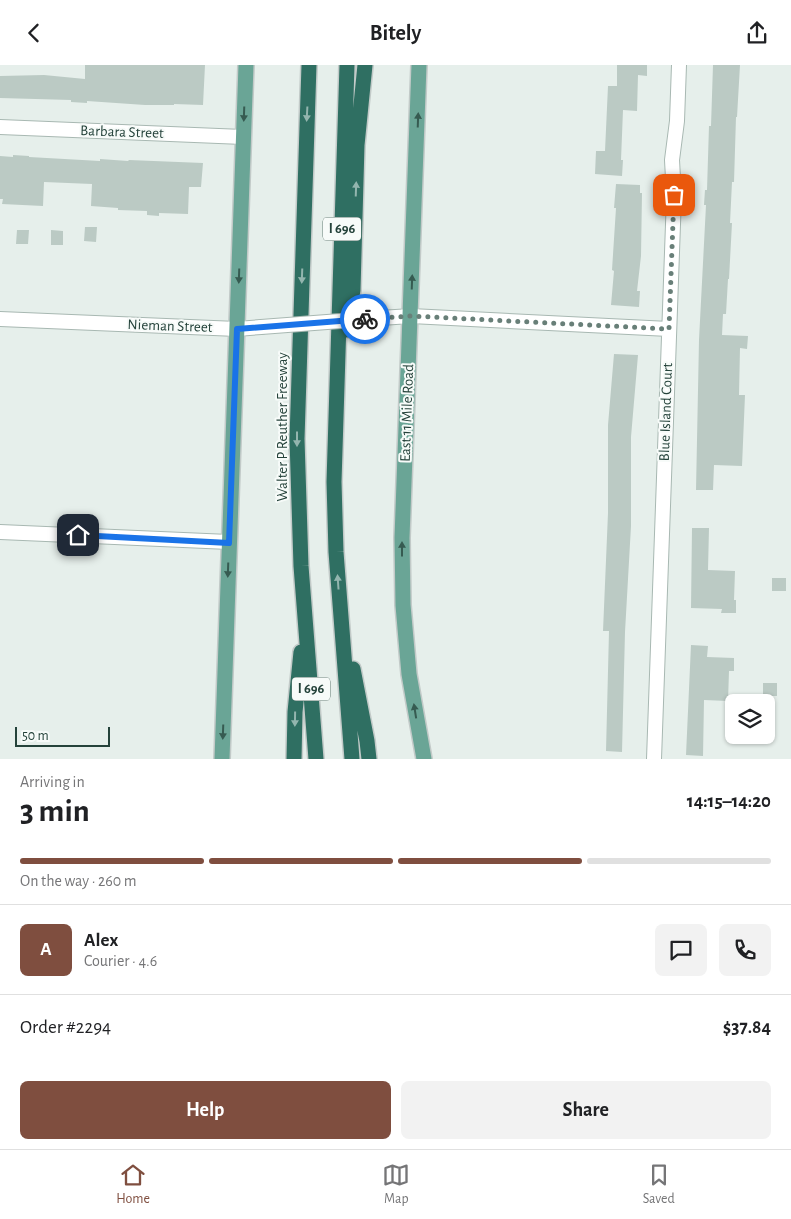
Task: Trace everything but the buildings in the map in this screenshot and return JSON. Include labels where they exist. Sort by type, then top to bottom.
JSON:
[{"type":"highway","name":"Walter P Reuther Freeway","points":[[309,65],[297,439],[305,619],[316,759]]},
{"type":"highway","name":"I 696","points":[[347,65],[334,482],[336,552],[352,759]]},
{"type":"highway","points":[[336,393],[352,291],[357,145],[365,65]]},
{"type":"highway","points":[[294,759],[294,711],[305,619]]},
{"type":"highway","points":[[342,630],[355,676],[369,759]]},
{"type":"main road","points":[[222,759],[246,65]]},
{"type":"main road","name":"East 11 Mile Road","points":[[419,65],[402,538],[403,605],[409,674],[424,759]]},
{"type":"street","name":"Blue Island Court","points":[[654,759],[674,195],[672,160],[679,65]]},
{"type":"street","name":"Barbara Street","points":[[0,127],[243,137]]},
{"type":"street","name":"Nieman Street","points":[[0,319],[237,329],[411,316],[669,329]]},
{"type":"street","points":[[0,532],[229,543]]},
{"type":"way so far","points":[[365,319],[411,316],[669,329],[674,195]]},
{"type":"route","points":[[78,535],[229,543],[237,329],[365,319]]}]
